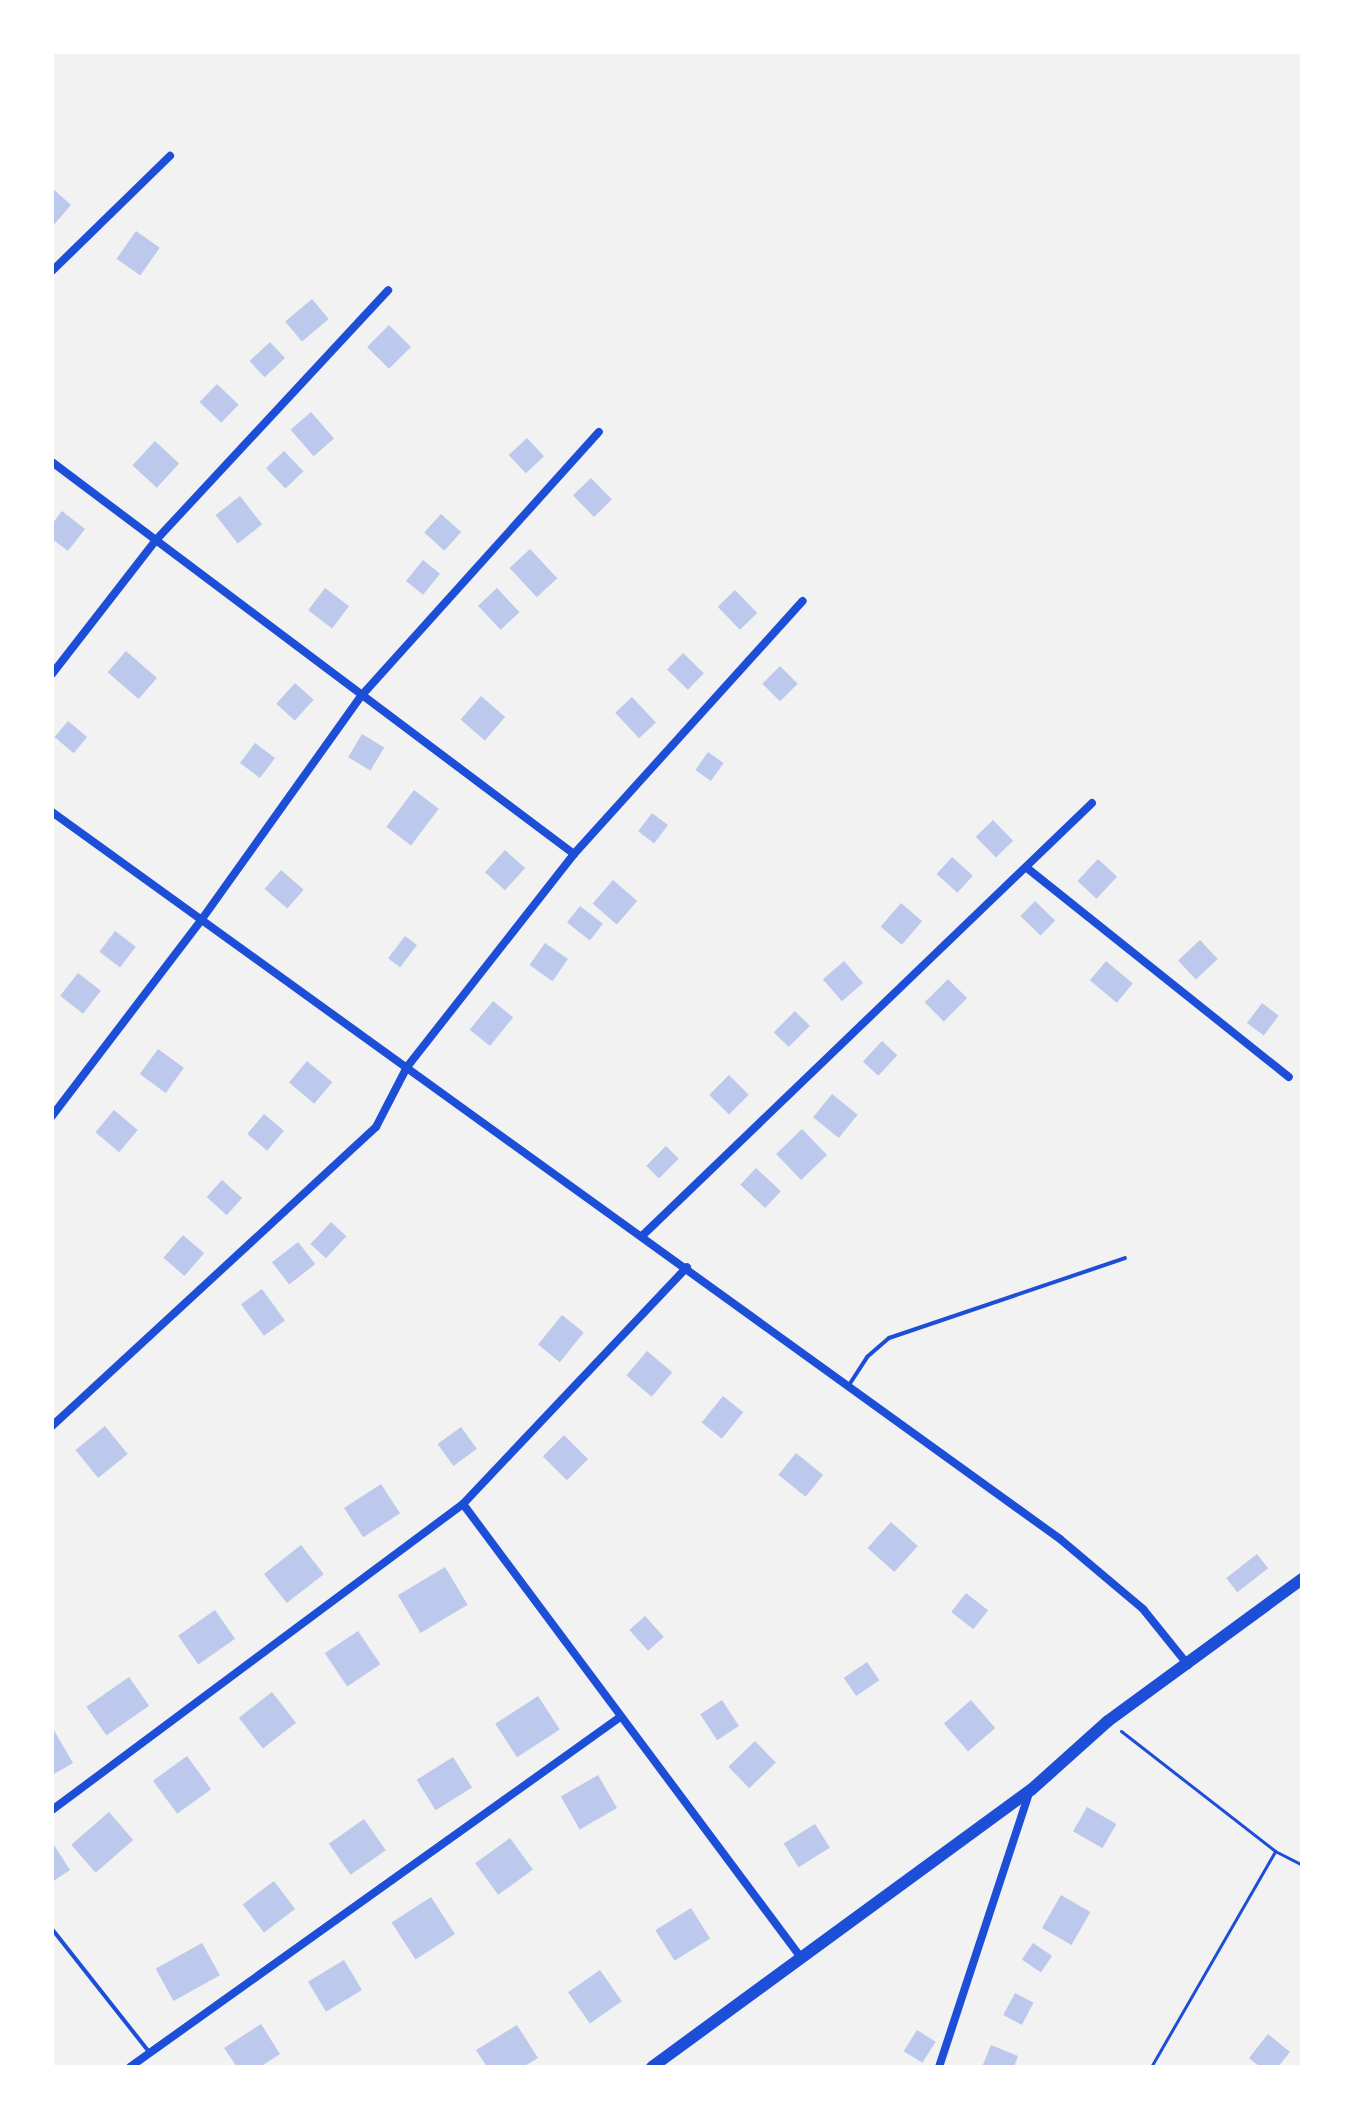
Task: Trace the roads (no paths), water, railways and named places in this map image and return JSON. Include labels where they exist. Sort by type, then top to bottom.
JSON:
[{"type":"highway","points":[[652,2067],[1031,1790],[1108,1721],[1302,1579]]},
{"type":"street","points":[[52,271],[170,156]]},
{"type":"street","points":[[52,674],[156,540],[388,290]]},
{"type":"street","points":[[52,1116],[202,919],[362,695],[599,432]]},
{"type":"street","points":[[52,462],[574,854]]},
{"type":"street","points":[[52,1426],[376,1127],[407,1067],[574,854],[803,601]]},
{"type":"street","points":[[643,1235],[1092,803]]},
{"type":"street","points":[[52,812],[643,1235],[1060,1539],[1143,1609],[1188,1665]]},
{"type":"street","points":[[1027,868],[1289,1077]]},
{"type":"street","points":[[52,1810],[463,1504],[687,1267]]},
{"type":"street","points":[[463,1504],[619,1718],[802,1959]]},
{"type":"street","points":[[130,2067],[619,1718]]},
{"type":"street","points":[[939,2067],[1031,1790]]},
{"type":"lane","points":[[849,1385],[867,1357],[889,1338],[1125,1258]]},
{"type":"lane","points":[[52,1929],[150,2053]]}]
